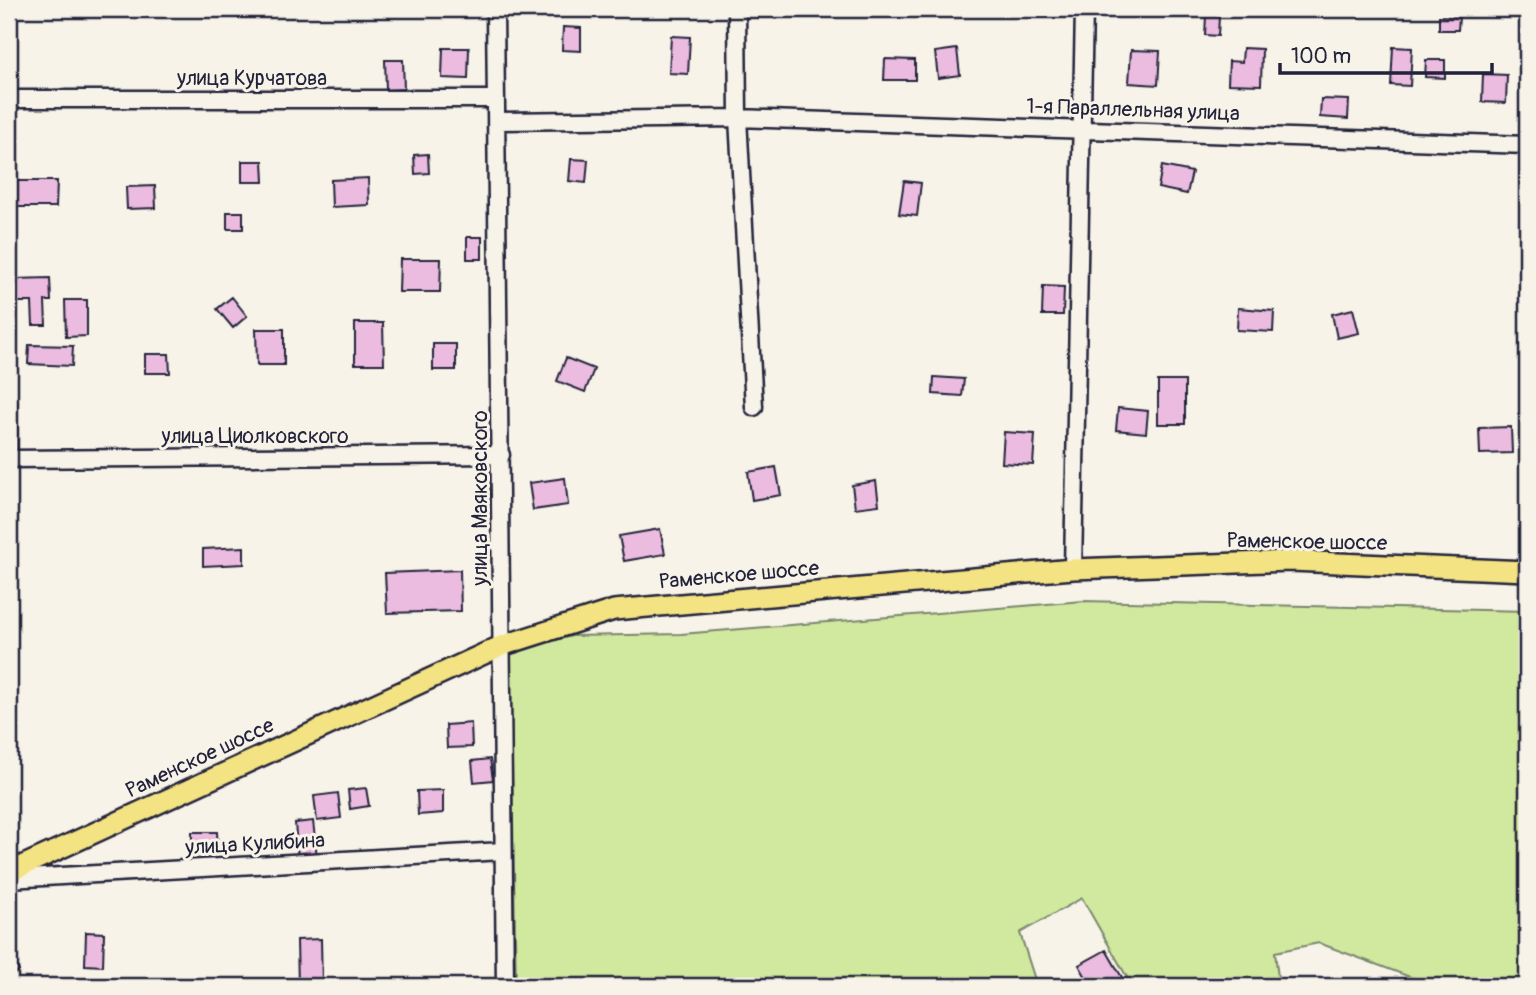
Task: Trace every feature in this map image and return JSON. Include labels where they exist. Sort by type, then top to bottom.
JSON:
[{"type":"main road","name":"Раменское шоссе","points":[[9,872],[501,646],[614,610],[1073,569],[1291,561],[1527,571]]},
{"type":"street","name":"улица Маяковского","points":[[495,9],[505,986]]},
{"type":"street","points":[[737,9],[738,118],[754,407]]},
{"type":"street","points":[[1073,569],[1084,9]]},
{"type":"street","name":"улица Курчатова","points":[[9,99],[496,99]]},
{"type":"street","points":[[497,121],[738,118]]},
{"type":"street","name":"1-я Параллельная улица","points":[[738,118],[1527,145]]},
{"type":"street","name":"улица Циолковского","points":[[9,459],[501,455]]},
{"type":"street","name":"улица Кулибина","points":[[9,879],[503,851]]},
{"type":"green space","points":[[1083,601],[1527,611],[1527,986],[1422,986],[1421,981],[1319,943],[1275,952],[1279,986],[1132,986],[1082,898],[1020,933],[1037,986],[516,986],[510,651],[572,636],[681,634]]},
{"type":"building","points":[[1289,9],[1310,9],[1309,15],[1288,14]]},
{"type":"building","points":[[1206,16],[1219,16],[1218,36],[1205,35]]},
{"type":"building","points":[[1439,16],[1459,17],[1458,30],[1439,30]]},
{"type":"building","points":[[563,27],[581,28],[581,51],[562,50]]},
{"type":"building","points":[[671,36],[690,37],[688,74],[669,73]]},
{"type":"building","points":[[1393,47],[1412,48],[1410,86],[1391,85]]},
{"type":"building","points":[[443,48],[469,48],[468,79],[442,78]]},
{"type":"building","points":[[1243,48],[1262,49],[1261,85],[1228,84],[1229,61],[1242,62]]},
{"type":"building","points":[[957,49],[960,75],[938,78],[935,52]]},
{"type":"building","points":[[1131,50],[1160,51],[1158,85],[1129,83]]},
{"type":"building","points":[[885,59],[915,60],[915,80],[884,80]]},
{"type":"building","points":[[385,60],[403,60],[404,89],[386,90]]},
{"type":"building","points":[[1426,60],[1445,60],[1445,78],[1425,77]]},
{"type":"building","points":[[1483,74],[1507,75],[1506,103],[1482,102]]},
{"type":"building","points":[[1321,99],[1349,100],[1348,119],[1320,117]]},
{"type":"building","points":[[9,123],[13,123],[13,173],[9,173]]},
{"type":"building","points":[[428,154],[429,173],[415,174],[414,155]]},
{"type":"building","points":[[571,159],[588,160],[586,183],[569,181]]},
{"type":"building","points":[[242,161],[263,161],[264,182],[242,182]]},
{"type":"building","points":[[1162,166],[1192,172],[1187,194],[1158,188]]},
{"type":"building","points":[[368,178],[369,205],[332,207],[331,180]]},
{"type":"building","points":[[16,181],[57,181],[56,207],[16,207]]},
{"type":"building","points":[[904,181],[921,183],[917,216],[899,214]]},
{"type":"building","points":[[155,186],[156,208],[127,209],[126,187]]},
{"type":"building","points":[[227,212],[243,212],[243,229],[227,229]]},
{"type":"building","points":[[467,237],[482,237],[482,259],[467,259]]},
{"type":"building","points":[[400,259],[441,259],[440,292],[399,292]]},
{"type":"building","points":[[50,278],[51,301],[45,301],[46,325],[33,325],[32,302],[14,302],[13,279]]},
{"type":"building","points":[[1043,286],[1064,287],[1063,315],[1042,315]]},
{"type":"building","points":[[232,297],[247,316],[233,328],[217,309]]},
{"type":"building","points":[[65,300],[87,300],[87,336],[66,337]]},
{"type":"building","points":[[1238,308],[1274,311],[1273,332],[1237,330]]},
{"type":"building","points":[[1353,309],[1359,333],[1337,338],[1332,314]]},
{"type":"building","points":[[355,323],[383,323],[384,364],[355,364]]},
{"type":"building","points":[[256,329],[284,329],[284,365],[257,365]]},
{"type":"building","points":[[433,344],[456,344],[456,370],[433,370]]},
{"type":"building","points":[[29,345],[73,346],[72,366],[28,364]]},
{"type":"building","points":[[145,354],[169,354],[170,373],[145,373]]},
{"type":"building","points":[[566,358],[594,369],[585,392],[557,381]]},
{"type":"building","points":[[934,377],[964,379],[962,396],[933,394]]},
{"type":"building","points":[[1158,381],[1185,381],[1185,424],[1158,424]]},
{"type":"building","points":[[9,402],[17,402],[17,451],[9,451]]},
{"type":"building","points":[[1118,408],[1148,411],[1146,433],[1116,430]]},
{"type":"building","points":[[1511,427],[1512,453],[1480,454],[1479,428]]},
{"type":"building","points":[[1004,432],[1035,434],[1033,465],[1002,463]]},
{"type":"building","points":[[776,467],[781,495],[752,500],[748,472]]},
{"type":"building","points":[[565,478],[568,505],[533,510],[529,483]]},
{"type":"building","points":[[876,481],[879,505],[855,508],[852,485]]},
{"type":"building","points":[[660,529],[665,554],[624,561],[619,536]]},
{"type":"building","points":[[244,547],[244,564],[203,566],[203,549]]},
{"type":"building","points":[[460,570],[461,611],[387,613],[385,573]]},
{"type":"building","points":[[471,723],[472,747],[447,748],[446,725]]},
{"type":"building","points":[[490,759],[493,780],[474,782],[472,761]]},
{"type":"building","points":[[366,788],[369,806],[350,809],[348,790]]},
{"type":"building","points":[[443,790],[443,813],[418,815],[417,791]]},
{"type":"building","points":[[338,793],[341,818],[317,821],[314,796]]},
{"type":"building","points":[[313,821],[317,857],[298,859],[295,823]]},
{"type":"building","points":[[192,832],[217,832],[218,852],[192,853]]},
{"type":"building","points":[[86,932],[104,933],[103,966],[85,965]]},
{"type":"building","points":[[321,939],[322,985],[298,986],[297,940]]},
{"type":"building","points":[[1106,950],[1127,986],[1091,986],[1079,965]]},
{"type":"building","points":[[9,954],[19,971],[9,978]]}]
